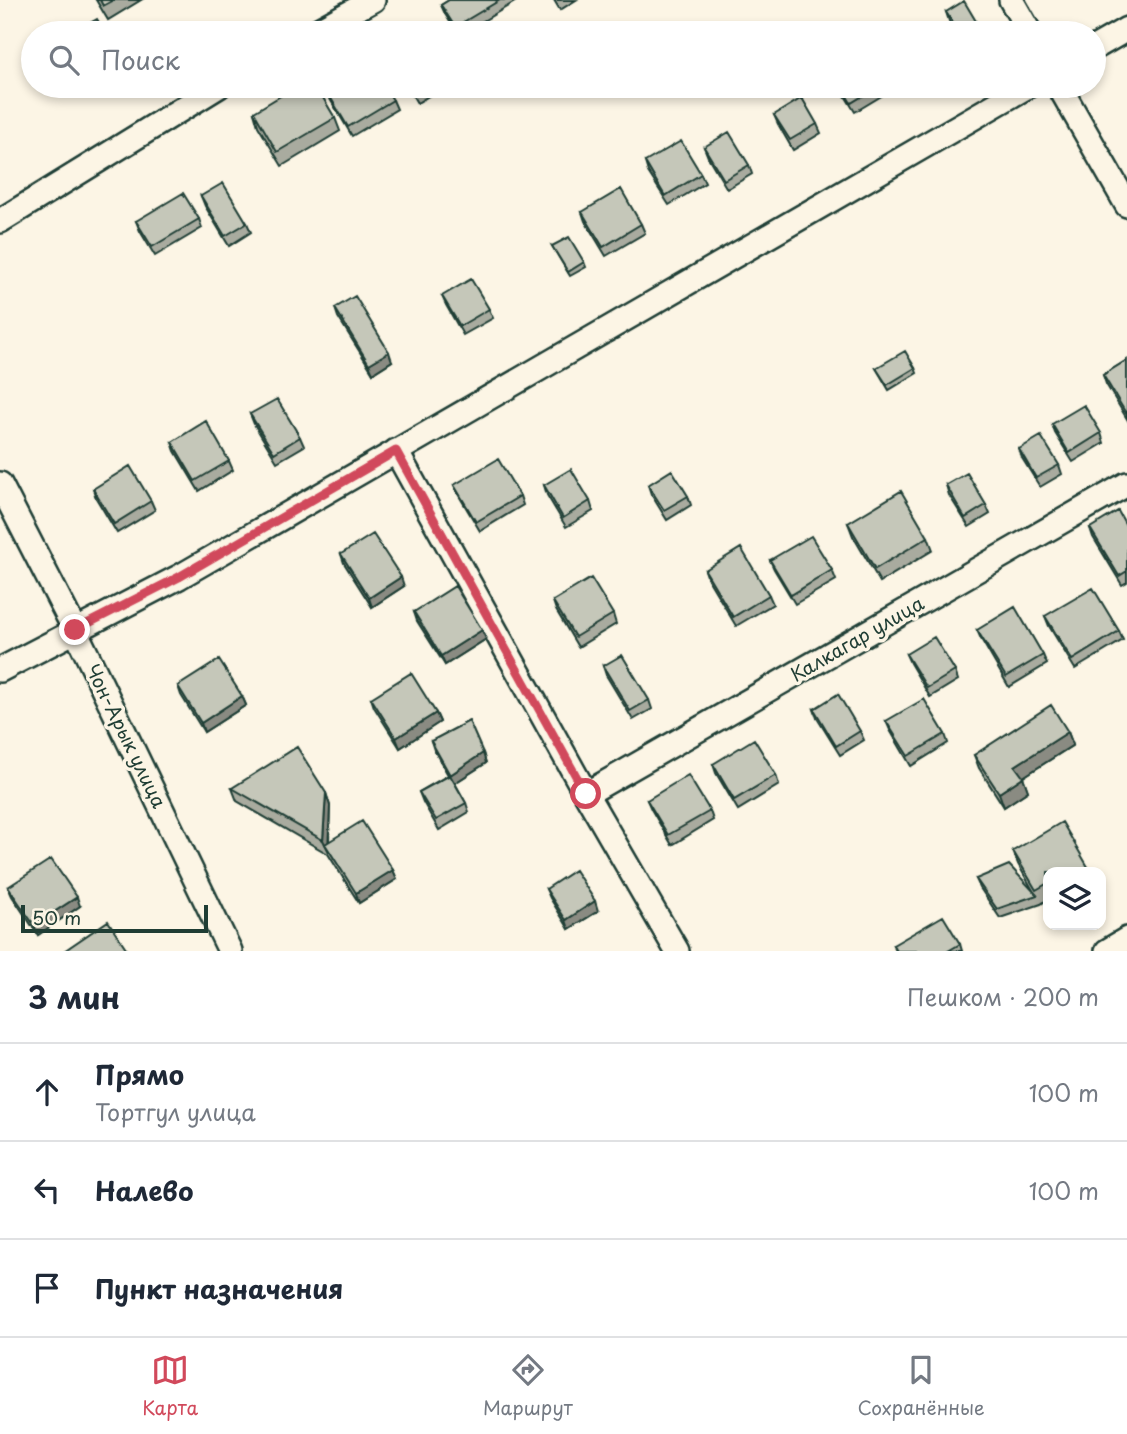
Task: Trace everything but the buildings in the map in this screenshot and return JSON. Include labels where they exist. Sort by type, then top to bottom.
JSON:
[{"type":"street","points":[[335,21],[373,0]]},
{"type":"street","points":[[1011,0],[1023,21]]},
{"type":"street","points":[[1106,41],[1127,29]]},
{"type":"street","points":[[0,221],[200,98]]},
{"type":"street","points":[[0,670],[179,577],[1007,98]]},
{"type":"street","points":[[1066,98],[1127,205]]},
{"type":"street","points":[[396,451],[586,794],[677,951]]},
{"type":"street","name":"Чон-Арык улица","points":[[0,484],[75,630],[230,951]]},
{"type":"street","name":"Калкагар улица","points":[[586,794],[1127,484]]},
{"type":"street","points":[[1107,951],[1127,939]]},
{"type":"route","points":[[75,630],[179,577],[396,451],[586,794]]}]
